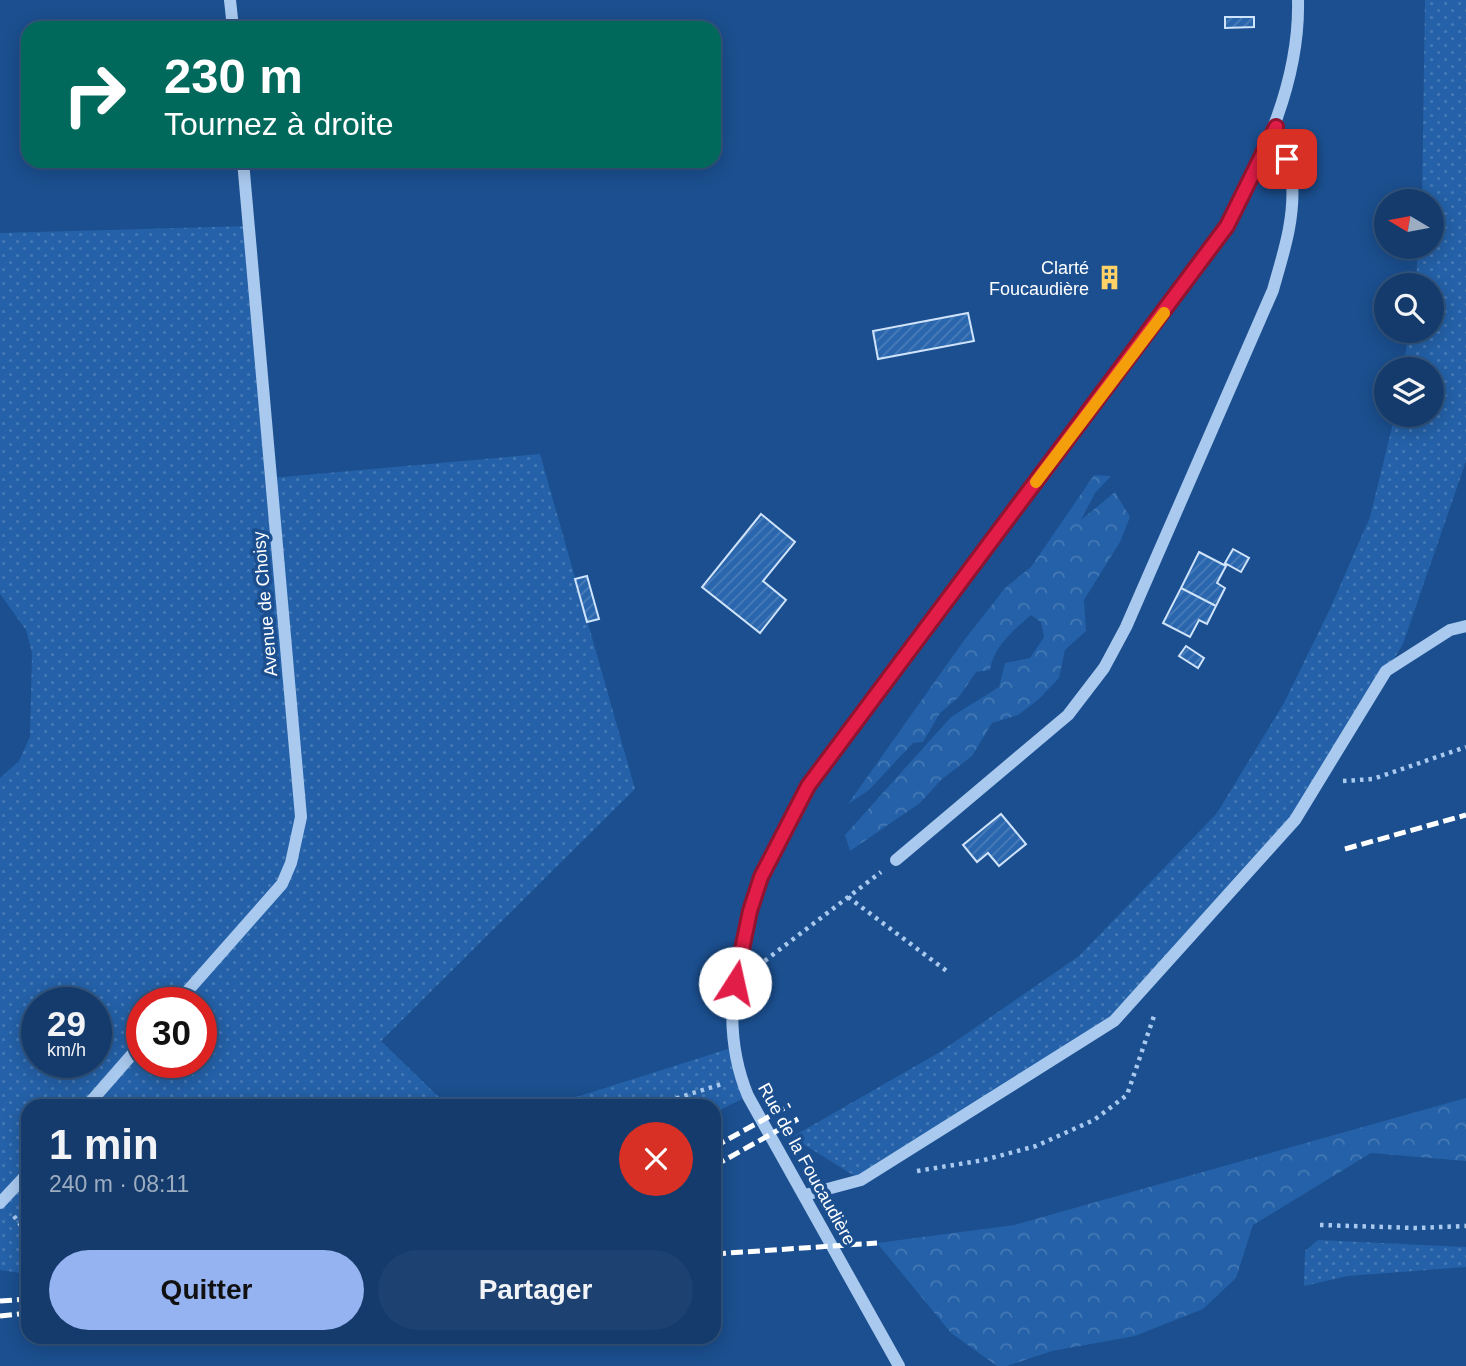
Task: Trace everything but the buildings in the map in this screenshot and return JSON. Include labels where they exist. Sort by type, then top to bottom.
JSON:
[{"type":"street","points":[[230,0],[232,21]]},
{"type":"street","name":"Rue de la Foucaudière","points":[[899,1366],[741,1079],[734,1047],[735,983],[750,911],[761,877],[808,786],[1227,226],[1276,127],[1297,39],[1298,0]]},
{"type":"street","points":[[896,860],[1068,715],[1104,668],[1126,627],[1273,290],[1289,233],[1293,206],[1290,165],[1274,140],[1276,127]]},
{"type":"street","name":"Avenue de Choisy","points":[[191,987],[282,884],[294,850],[301,817],[244,168]]},
{"type":"street","points":[[805,1195],[861,1180],[1114,1021],[1295,820],[1386,670],[1450,630],[1466,626]]},
{"type":"street","points":[[93,1099],[126,1061]]},
{"type":"street","points":[[0,1203],[21,1180]]},
{"type":"path","points":[[1318,783],[1373,779],[1466,747]]},
{"type":"path","points":[[735,983],[896,860]]},
{"type":"path","points":[[848,897],[948,972]]},
{"type":"path","points":[[914,1171],[984,1160],[1036,1146],[1094,1120],[1127,1095],[1155,1013]]},
{"type":"path","points":[[676,1099],[741,1079]]},
{"type":"path","points":[[1320,1225],[1417,1228],[1466,1226]]},
{"type":"green space","points":[[1425,0],[1466,0],[1466,461],[1403,644],[1295,820],[1114,1021],[861,1180],[792,1137],[940,1052],[1079,956],[1217,813],[1284,703],[1330,609],[1370,517],[1392,427],[1444,427],[1444,357],[1405,357],[1407,343],[1444,343],[1444,273],[1417,273],[1417,259],[1444,259],[1444,189],[1422,189]]},
{"type":"green space","points":[[249,226],[271,478],[540,454],[635,789],[381,1041],[441,1099],[21,1099],[21,1273],[0,1270],[0,778],[19,761],[30,737],[32,653],[26,630],[0,594],[0,233]]},
{"type":"green space","points":[[1094,475],[1111,476],[1095,493],[1081,520],[1115,492],[1130,517],[1120,542],[1084,600],[1086,631],[1065,650],[1059,678],[1039,699],[1018,715],[992,723],[972,756],[941,780],[920,803],[850,851],[845,835],[951,717],[999,687],[1005,663],[1030,658],[1044,637],[1041,622],[1031,615],[1000,646],[990,670],[976,672],[959,697],[940,713],[923,742],[913,743],[869,790],[848,804],[965,639],[1006,587],[1031,567]]},
{"type":"green space","points":[[734,1047],[748,1096],[721,1110],[721,1099],[570,1099]]},
{"type":"green space","points":[[1466,1098],[1466,1161],[1371,1153],[1253,1225],[1236,1278],[1203,1309],[1135,1336],[1052,1351],[1007,1366],[997,1366],[951,1333],[877,1243],[1014,1225]]},
{"type":"green space","points":[[1318,1240],[1466,1247],[1466,1267],[1348,1276],[1304,1286],[1305,1251]]},
{"type":"railway","points":[[1345,849],[1466,815]]},
{"type":"railway","points":[[721,1143],[790,1105]]},
{"type":"railway","points":[[721,1162],[798,1119]]},
{"type":"railway","points":[[721,1254],[877,1243]]},
{"type":"railway","points":[[0,1301],[21,1300]]},
{"type":"railway","points":[[0,1316],[21,1314]]},
{"type":"slow traffic","points":[[1036,482],[1164,313]]},
{"type":"place","name":"Clarté Foucaudière","points":[[1109,278]]},
{"type":"route","points":[[735,983],[750,911],[761,877],[808,786],[845,733],[1138,349],[1227,226],[1276,127],[1274,140],[1287,159]]}]
